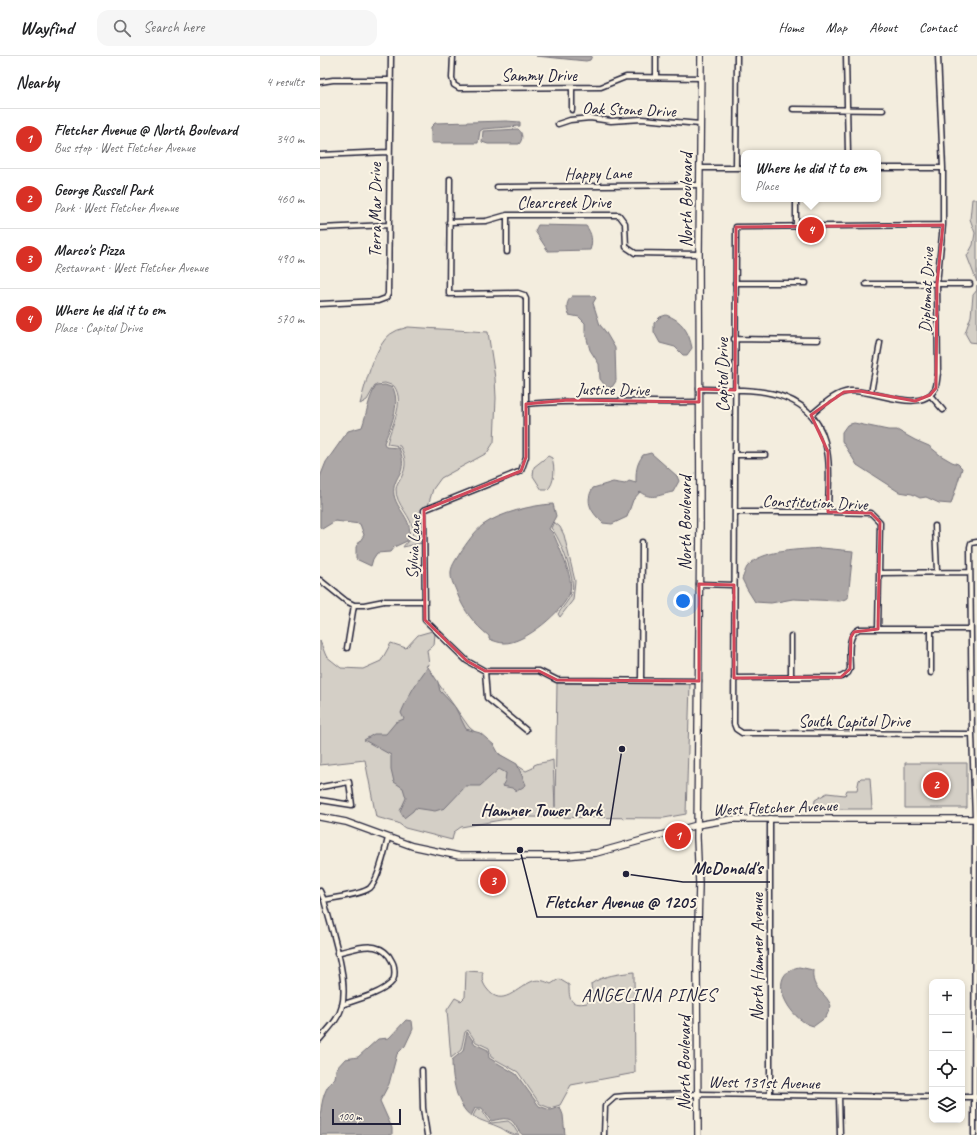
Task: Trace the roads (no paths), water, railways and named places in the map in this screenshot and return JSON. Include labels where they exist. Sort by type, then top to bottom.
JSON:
[{"type":"street","name":"Terra Mar Drive","points":[[320,304],[378,301],[386,298],[388,294],[388,152],[391,56]]},
{"type":"street","name":"Sammy Drive","points":[[453,56],[452,78],[454,85],[459,88],[601,87],[626,78],[701,78]]},
{"type":"street","points":[[656,56],[656,77]]},
{"type":"street","name":"North Boulevard","points":[[698,1135],[697,965],[699,884],[697,825],[699,681],[699,254],[701,56]]},
{"type":"street","points":[[736,168],[737,56]]},
{"type":"street","points":[[846,56],[848,150]]},
{"type":"street","name":"Diplomat Drive","points":[[930,395],[936,388],[938,373],[937,284],[943,225],[943,168],[938,56]]},
{"type":"street","points":[[320,82],[333,80],[391,80]]},
{"type":"street","points":[[572,88],[572,110]]},
{"type":"street","points":[[793,109],[883,110]]},
{"type":"street","name":"Oak Stone Drive","points":[[558,124],[570,120],[590,118],[611,121],[642,119],[700,124]]},
{"type":"street","points":[[320,155],[388,152]]},
{"type":"street","points":[[700,168],[741,168]]},
{"type":"street","points":[[881,168],[943,168]]},
{"type":"street","points":[[449,222],[450,179]]},
{"type":"street","name":"Happy Lane","points":[[497,187],[700,185]]},
{"type":"street","points":[[796,202],[796,225]]},
{"type":"street","points":[[507,215],[507,252]]},
{"type":"street","name":"Clearcreek Drive","points":[[449,222],[486,221],[507,215],[619,215],[625,223],[626,247],[635,253],[699,254]]},
{"type":"street","name":"Sylvia Lane","points":[[449,222],[449,294],[518,293],[525,297],[526,458],[521,471],[424,510],[425,620],[467,661],[485,671],[539,671],[556,680],[699,681]]},
{"type":"street","points":[[320,228],[388,225]]},
{"type":"street","name":"Capitol Drive","points":[[736,729],[734,724],[734,338],[736,227],[796,225],[943,225]]},
{"type":"street","points":[[735,283],[806,283]]},
{"type":"street","points":[[866,284],[970,284]]},
{"type":"street","points":[[734,338],[818,340]]},
{"type":"street","points":[[871,393],[880,343]]},
{"type":"street","points":[[699,389],[772,392],[798,402],[811,415],[821,430],[828,452],[828,512]]},
{"type":"street","points":[[811,415],[828,401],[841,393],[856,391],[915,401],[930,395],[943,410]]},
{"type":"street","name":"Justice Drive","points":[[526,404],[568,400],[640,403],[699,402]]},
{"type":"street","points":[[735,455],[765,455]]},
{"type":"street","name":"Constitution Drive","points":[[735,512],[871,513],[880,522],[878,629]]},
{"type":"street","points":[[935,526],[936,572]]},
{"type":"street","points":[[641,680],[642,542]]},
{"type":"street","points":[[974,1135],[976,1097],[976,818],[972,734],[970,572],[971,544],[977,542]]},
{"type":"street","points":[[879,573],[970,572]]},
{"type":"street","points":[[320,580],[346,601],[354,605],[364,605],[384,601],[425,601]]},
{"type":"street","points":[[699,584],[734,584]]},
{"type":"street","points":[[347,648],[354,605]]},
{"type":"street","points":[[734,678],[840,677],[850,670],[850,637],[859,629],[971,629]]},
{"type":"street","points":[[931,629],[931,673]]},
{"type":"street","points":[[791,636],[791,677]]},
{"type":"street","points":[[485,671],[488,698],[526,730]]},
{"type":"street","name":"South Capitol Drive","points":[[736,729],[742,733],[972,734]]},
{"type":"street","points":[[320,788],[321,786],[348,782],[352,805],[320,800]]},
{"type":"street","name":"West Fletcher Avenue","points":[[320,817],[346,822],[412,846],[459,856],[566,856],[596,853],[697,825],[732,819],[976,818]]},
{"type":"street","name":"North Hamner Avenue","points":[[770,818],[770,1095]]},
{"type":"street","points":[[324,900],[356,893],[370,888],[377,874],[388,838]]},
{"type":"street","points":[[320,891],[324,900],[343,979],[342,1005],[336,1018],[320,1039]]},
{"type":"street","points":[[337,953],[366,946],[378,948],[388,955],[394,964],[395,975],[392,983],[383,990],[342,1005]]},
{"type":"street","points":[[422,1070],[423,1108],[427,1135]]},
{"type":"street","name":"West 131st Avenue","points":[[604,1135],[605,1106],[615,1097],[698,1094],[929,1096]]},
{"type":"street","points":[[839,1096],[840,1135]]},
{"type":"street","points":[[965,1097],[976,1097]]},
{"type":"place","name":"Where he did it to em","points":[[811,230]]},
{"type":"place","name":"Hamner Tower Park","points":[[622,749]]},
{"type":"place","name":"George Russell Park","points":[[936,785]]},
{"type":"place","name":"Fletcher Avenue @ North Boulevard","points":[[678,836]]},
{"type":"place","name":"Fletcher Avenue @ 1205","points":[[520,850]]},
{"type":"place","name":"McDonald's","points":[[626,874]]},
{"type":"place","name":"Marco's Pizza","points":[[493,881]]},
{"type":"district","name":"ANGELINA PINES","points":[[649,995]]}]
